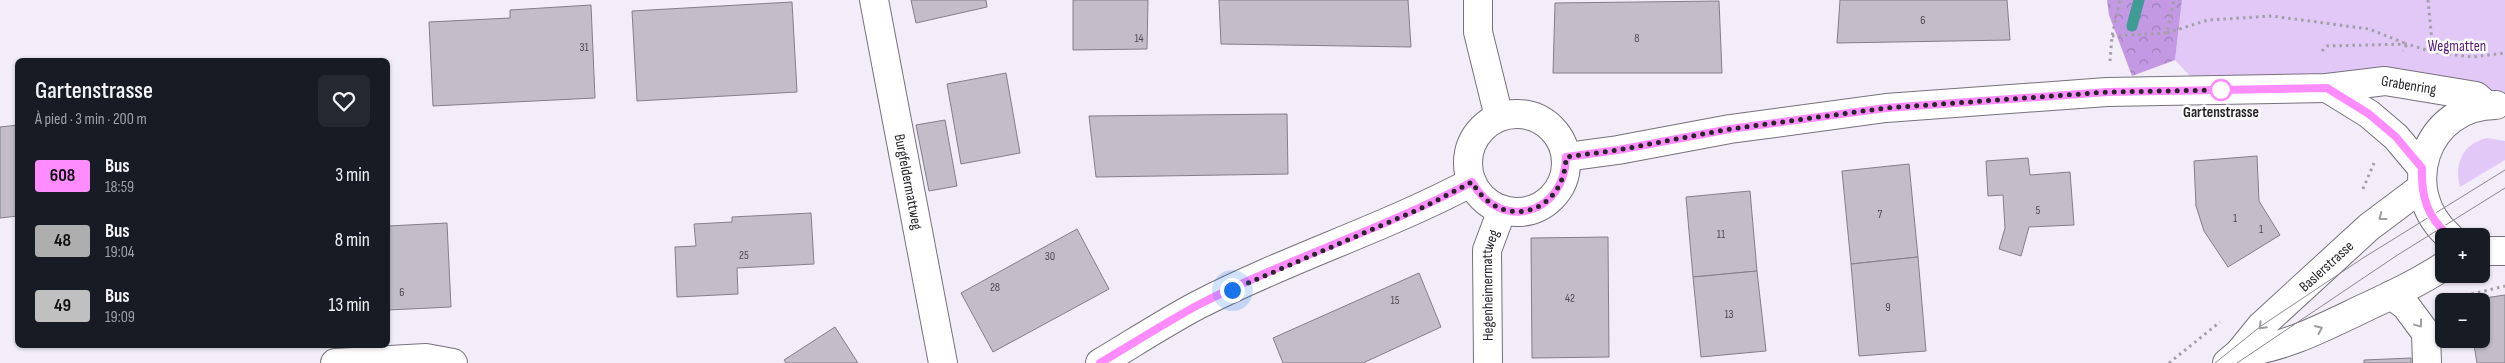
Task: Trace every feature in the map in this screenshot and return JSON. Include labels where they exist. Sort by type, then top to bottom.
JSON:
[{"type":"main road","name":"Burgfeldermattweg","points":[[874,0],[943,363]]},
{"type":"main road","points":[[1478,0],[1478,32],[1499,117]]},
{"type":"main road","name":"Grabenring","points":[[1566,157],[1618,150],[1730,129],[1886,108],[2108,92],[2327,88],[2385,81],[2476,96],[2495,105]]},
{"type":"main road","points":[[2327,88],[2369,114],[2396,137],[2421,178],[2431,215],[2442,228]]},
{"type":"main road","points":[[2421,178],[2429,146],[2443,126],[2462,112],[2495,105]]},
{"type":"main road","points":[[1514,113],[1528,114],[1542,120],[1554,130],[1562,142],[1566,157],[1566,171],[1562,184],[1548,200],[1530,210],[1502,210],[1490,204],[1479,194],[1468,170],[1472,144],[1478,132],[1499,117],[1514,113]]},
{"type":"main road","name":"Baslerstrasse","points":[[2233,358],[2261,326],[2421,178]]},
{"type":"main road","points":[[1100,363],[1198,306],[1283,266],[1424,207],[1472,182]]},
{"type":"main road","name":"Hegenheimermattweg","points":[[1488,363],[1487,250],[1502,210]]},
{"type":"main road","points":[[2490,250],[2505,251]]},
{"type":"main road","name":"Baslerstrasse","points":[[2233,358],[2267,350],[2317,330],[2420,282],[2435,272]]},
{"type":"main road","points":[[2392,295],[2406,306],[2426,333],[2427,363]]},
{"type":"main road","points":[[335,363],[426,358],[453,363]]},
{"type":"path","points":[[2110,63],[2112,36],[2120,0]]},
{"type":"path","points":[[2167,33],[2174,0]]},
{"type":"path","points":[[2428,0],[2432,52]]},
{"type":"path","points":[[2112,36],[2167,33],[2208,20],[2272,16],[2369,29],[2432,52],[2472,56],[2505,54]]},
{"type":"path","points":[[2322,51],[2327,46],[2407,44]]},
{"type":"path","points":[[2385,81],[2407,44]]},
{"type":"path","points":[[2476,293],[2505,286]]},
{"type":"green space","points":[[2107,0],[2182,0],[2175,60],[2132,76],[2109,15]]},
{"type":"green space","name":"Wegmatten","points":[[2182,0],[2505,0],[2505,105],[2476,96],[2204,91],[2175,60]]},
{"type":"green space","points":[[2487,138],[2505,141],[2505,160],[2460,187],[2458,170],[2462,156],[2471,145]]},
{"type":"building","points":[[911,0],[986,0],[987,7],[916,23]]},
{"type":"building","points":[[1073,0],[1148,0],[1147,49],[1073,50]]},
{"type":"building","points":[[1219,0],[1408,0],[1411,47],[1221,44]]},
{"type":"building","points":[[1840,0],[2007,0],[2010,40],[1837,43]]},
{"type":"building","points":[[1719,1],[1722,73],[1553,73],[1555,3]]},
{"type":"building","points":[[792,2],[797,92],[637,101],[632,11]]},
{"type":"building","points":[[591,5],[595,98],[433,106],[429,22],[510,18],[510,10]]},
{"type":"building","points":[[1006,73],[1020,153],[961,164],[947,84]]},
{"type":"building","points":[[1287,114],[1288,174],[1096,177],[1089,116]]},
{"type":"building","points":[[945,120],[957,186],[929,191],[916,125]]},
{"type":"building","points":[[15,125],[15,216],[0,218],[0,127]]},
{"type":"building","points":[[2257,156],[2259,201],[2280,235],[2228,267],[2204,231],[2196,206],[2194,161]]},
{"type":"building","points":[[2028,158],[2030,175],[2070,172],[2074,225],[2029,227],[2021,256],[1999,249],[2005,228],[2003,195],[1988,196],[1986,161]]},
{"type":"building","points":[[1909,164],[1918,257],[1851,264],[1842,171]]},
{"type":"building","points":[[1750,191],[1757,271],[1693,277],[1686,197]]},
{"type":"building","points":[[811,213],[814,264],[737,268],[738,294],[677,297],[675,247],[696,246],[694,224],[732,222],[732,217]]},
{"type":"building","points":[[447,223],[451,307],[390,310],[390,226]]},
{"type":"building","points":[[1077,229],[1109,289],[993,352],[961,293]]},
{"type":"building","points":[[1608,237],[1609,357],[1532,358],[1531,238]]},
{"type":"building","points":[[1918,257],[1926,351],[1859,356],[1851,264]]},
{"type":"building","points":[[1757,271],[1766,351],[1701,357],[1693,277]]},
{"type":"building","points":[[1419,273],[1441,327],[1363,363],[1283,363],[1273,338]]},
{"type":"building","points":[[2505,295],[2505,363],[2477,363],[2474,348],[2490,348],[2490,297]]},
{"type":"building","points":[[835,327],[858,363],[786,363],[784,360]]},
{"type":"building","points":[[2411,358],[2411,363],[2364,363],[2364,360]]},
{"type":"waterway","points":[[2132,26],[2139,0]]},
{"type":"tram line","points":[[2215,363],[2261,326],[2363,258],[2505,170]]},
{"type":"tram line","points":[[2237,363],[2396,256],[2505,188]]},
{"type":"bus line","name":"608","points":[[1100,363],[1198,306],[1283,266],[1424,207],[1472,182],[1479,194],[1490,204],[1502,210],[1516,212],[1530,210],[1543,205],[1554,196],[1562,184],[1566,171],[1566,157],[1618,150],[1730,129],[1886,108],[2108,92],[2327,88],[2369,114],[2396,137],[2422,168],[2421,188],[2425,202],[2440,228]]},
{"type":"place","name":"Gartenstrasse","points":[[2221,90]]},
{"type":"route","points":[[1232,290],[1283,266],[1424,207],[1472,182],[1479,194],[1490,204],[1502,210],[1516,212],[1530,210],[1543,205],[1554,196],[1562,184],[1566,171],[1566,157],[1618,150],[1730,129],[1886,108],[2108,92],[2221,90]]}]
